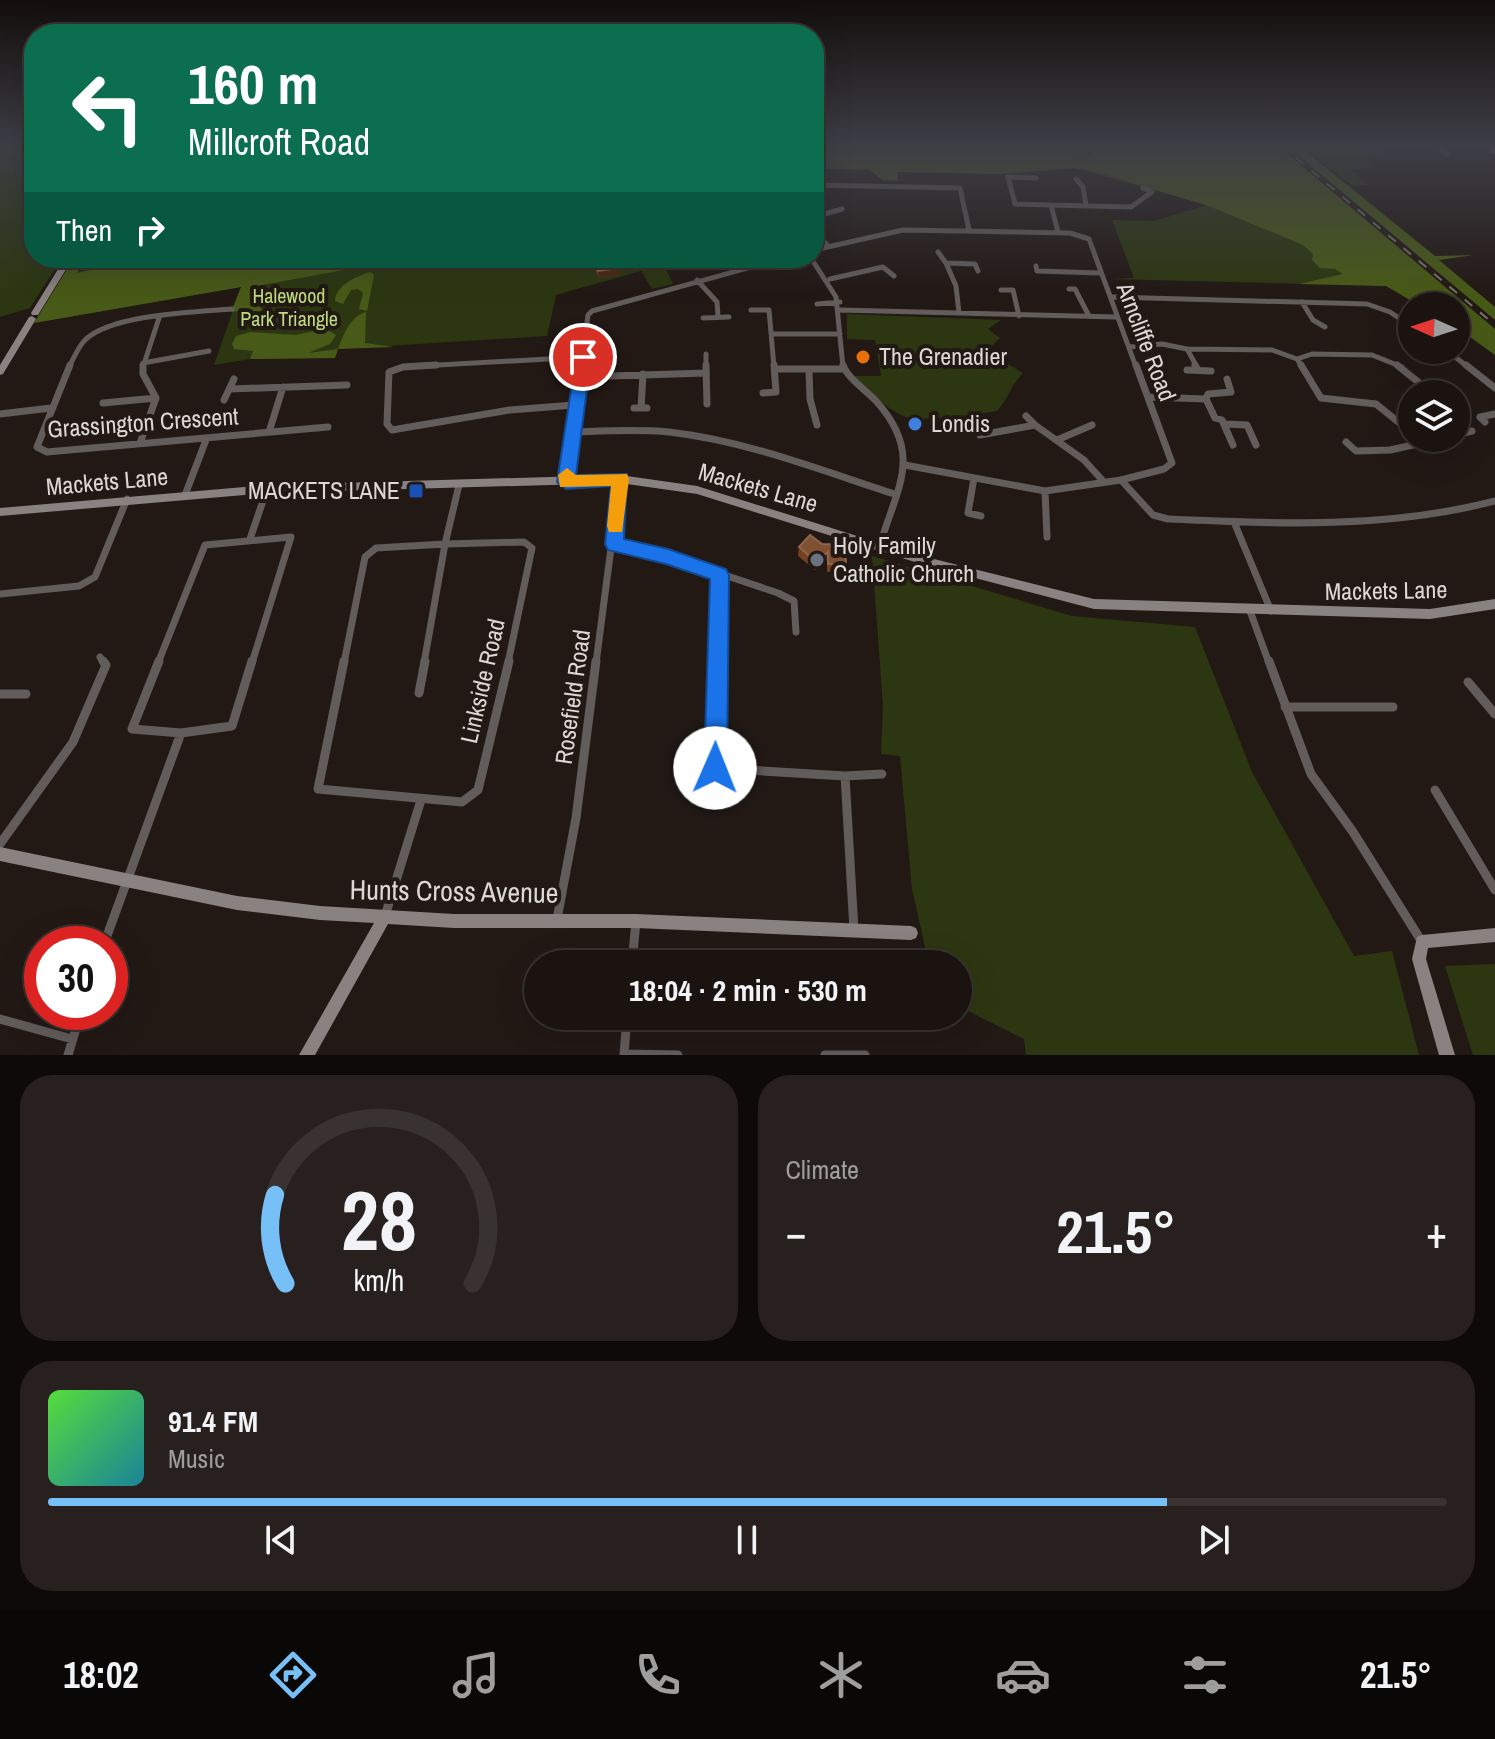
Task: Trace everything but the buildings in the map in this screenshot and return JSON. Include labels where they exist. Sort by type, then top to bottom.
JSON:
[{"type":"street","points":[[961,194],[969,230]]},
{"type":"street","points":[[1012,194],[1015,206],[1131,207],[1149,194]]},
{"type":"street","points":[[1084,194],[1086,206]]},
{"type":"street","points":[[1051,205],[1058,232]]},
{"type":"street","points":[[824,214],[842,209]]},
{"type":"street","name":"Arncliffe Road","points":[[824,247],[903,230],[1058,232],[1089,239],[1172,463],[1164,469],[1121,480],[1045,491],[905,465]]},
{"type":"street","points":[[824,241],[828,246]]},
{"type":"street","points":[[938,252],[956,286],[959,313]]},
{"type":"street","points":[[946,263],[975,264],[978,271]]},
{"type":"street","points":[[1036,266],[1037,271],[1100,273]]},
{"type":"street","points":[[830,279],[883,267],[894,276]]},
{"type":"street","points":[[0,372],[63,268]]},
{"type":"street","points":[[566,482],[588,315],[592,311],[744,268]]},
{"type":"street","points":[[820,268],[830,279],[840,306],[843,369],[898,431],[905,465],[880,545]]},
{"type":"street","points":[[697,280],[717,302],[718,317]]},
{"type":"street","points":[[1069,289],[1075,289],[1089,316]]},
{"type":"street","points":[[1001,290],[1013,290],[1019,316]]},
{"type":"street","points":[[1112,297],[1367,304],[1398,317]]},
{"type":"street","points":[[1302,302],[1313,320],[1325,327]]},
{"type":"street","points":[[810,310],[817,304],[1019,316],[1116,317]]},
{"type":"street","name":"Grassington Crescent","points":[[232,309],[159,318],[101,330],[86,339],[51,408],[37,447],[47,452],[328,427]]},
{"type":"street","points":[[751,310],[769,310],[777,369],[776,392],[763,393]]},
{"type":"street","points":[[703,318],[729,317]]},
{"type":"street","points":[[140,443],[156,398],[143,374],[143,363],[159,318]]},
{"type":"street","points":[[771,334],[840,334]]},
{"type":"street","points":[[1130,347],[1162,344],[1187,349],[1272,350],[1297,359],[1326,354],[1383,358],[1404,368],[1417,380]]},
{"type":"street","points":[[1187,349],[1198,370]]},
{"type":"street","points":[[143,363],[209,351]]},
{"type":"street","points":[[706,354],[707,402],[718,399]]},
{"type":"street","points":[[574,405],[510,410],[392,430],[387,424],[389,372],[403,367],[583,357]]},
{"type":"street","points":[[1297,359],[1321,398],[1360,399],[1376,404],[1398,422]]},
{"type":"street","points":[[1464,364],[1495,388]]},
{"type":"street","points":[[777,369],[843,369]]},
{"type":"street","points":[[809,370],[810,399],[817,425]]},
{"type":"street","points":[[1187,370],[1211,371]]},
{"type":"street","points":[[579,377],[706,373]]},
{"type":"street","points":[[641,408],[643,374]]},
{"type":"street","points":[[224,400],[234,379]]},
{"type":"street","points":[[1206,399],[1208,394],[1231,392],[1227,379]]},
{"type":"street","points":[[230,389],[347,385]]},
{"type":"street","points":[[269,432],[283,387]]},
{"type":"street","points":[[1148,397],[1206,399]]},
{"type":"street","points":[[103,403],[156,398]]},
{"type":"street","points":[[1206,399],[1215,418],[1224,424],[1247,425],[1256,445]]},
{"type":"street","points":[[0,414],[51,408]]},
{"type":"street","points":[[1485,422],[1480,417],[1495,414]]},
{"type":"street","points":[[1026,416],[1084,460],[1103,481]]},
{"type":"street","points":[[1224,424],[1233,445]]},
{"type":"street","points":[[980,435],[1035,425]]},
{"type":"street","points":[[1057,440],[1092,425]]},
{"type":"street","points":[[571,432],[632,430],[683,434],[813,468],[894,494]]},
{"type":"street","points":[[185,495],[206,440]]},
{"type":"street","points":[[1346,442],[1356,451],[1357,462]]},
{"type":"street","points":[[1356,451],[1398,448]]},
{"type":"street","points":[[974,478],[968,513],[981,516]]},
{"type":"street","name":"Mackets Lane","points":[[0,512],[127,498],[267,489],[620,479],[697,490],[918,559],[1094,604],[1430,614],[1495,604]]},
{"type":"street","name":"Rosefield Road","points":[[557,919],[576,818],[614,544],[620,479]]},
{"type":"street","points":[[1121,480],[1153,515],[1234,522],[1358,523],[1472,508],[1495,501]]},
{"type":"street","points":[[419,693],[445,544],[459,485]]},
{"type":"street","points":[[250,539],[267,489]]},
{"type":"street","points":[[1045,491],[1047,537]]},
{"type":"street","points":[[0,594],[79,586],[95,577],[127,498]]},
{"type":"street","points":[[1234,522],[1271,611]]},
{"type":"street","points":[[291,537],[232,726],[181,733],[132,729],[205,545],[291,537]]},
{"type":"street","name":"Linkside Road","points":[[421,800],[462,802],[478,790],[523,600],[532,548],[524,542],[445,544]]},
{"type":"street","points":[[307,1055],[384,918],[421,800],[318,789],[365,557],[376,548],[445,544]]},
{"type":"street","points":[[614,544],[668,556],[794,601],[796,632]]},
{"type":"street","points":[[719,575],[715,768],[845,776],[882,774]]},
{"type":"street","points":[[1250,611],[1311,774],[1353,832],[1422,942],[1419,959],[1447,1055]]},
{"type":"street","points":[[0,844],[73,742],[106,665],[100,657]]},
{"type":"street","points":[[1467,682],[1495,714]]},
{"type":"street","points":[[0,694],[26,694]]},
{"type":"street","points":[[1285,707],[1393,707]]},
{"type":"street","points":[[111,926],[181,733]]},
{"type":"street","points":[[845,776],[854,930]]},
{"type":"street","points":[[1435,790],[1495,890]]},
{"type":"street","name":"Hunts Cross Avenue","points":[[0,854],[237,903],[384,918],[636,921],[911,933]]},
{"type":"street","points":[[633,950],[636,921]]},
{"type":"street","points":[[1422,942],[1495,935]]},
{"type":"street","points":[[0,1019],[72,1039]]},
{"type":"street","points":[[68,1055],[75,1030]]},
{"type":"street","points":[[626,1030],[624,1054],[678,1055]]},
{"type":"street","points":[[825,1055],[865,1055]]},
{"type":"green space","points":[[0,194],[24,194],[24,268],[56,268],[30,308],[0,317]]},
{"type":"green space","points":[[1169,194],[1335,194],[1414,261],[1386,286],[1109,279],[1134,278],[1112,220],[1154,221],[1207,205]]},
{"type":"green space","points":[[1170,194],[1335,194],[1451,292],[1398,293],[1386,286],[1299,284],[1343,274],[1335,269],[1320,268],[1312,260],[1313,254],[1303,245],[1209,206]]},
{"type":"green space","points":[[1345,194],[1359,194],[1435,256],[1474,255],[1439,260],[1495,307],[1495,320],[1470,299],[1470,292],[1462,292]]},
{"type":"green space","points":[[68,268],[80,268],[77,273],[99,268],[355,268],[262,285],[254,296],[262,310],[247,320],[239,311],[231,312],[241,287],[34,323]]},
{"type":"green space","name":"Halewood Park Triangle","points":[[93,268],[666,268],[673,284],[652,289],[641,271],[556,295],[547,336],[338,349],[335,358],[250,359],[214,365],[241,287],[34,323],[64,274]]},
{"type":"green space","points":[[370,272],[374,275],[367,311],[359,309],[363,293],[358,289],[351,290],[343,304],[335,301],[343,286]]},
{"type":"green space","points":[[1470,308],[1495,329],[1495,355],[1470,337]]},
{"type":"green space","points":[[366,312],[365,343],[394,347],[338,349],[351,322]]},
{"type":"green space","points":[[847,314],[1001,320],[988,329],[1000,338],[986,351],[1023,373],[997,411],[934,418],[903,416],[883,403],[854,376],[881,376],[875,340],[847,339]]},
{"type":"green space","points":[[325,329],[336,335],[330,344],[308,353],[338,349],[335,358],[250,359],[253,351],[234,349],[232,344],[236,336],[250,332],[295,335]]},
{"type":"green space","points":[[872,556],[1072,616],[1195,627],[1252,772],[1354,956],[1392,951],[1419,1055],[1026,1055],[1024,1039],[972,1013],[972,950],[926,950],[912,889],[900,756],[881,754],[883,706]]},
{"type":"green space","points":[[1495,964],[1495,1055],[1473,1055],[1445,966]]},
{"type":"railway","points":[[1340,194],[1495,325]]},
{"type":"slow traffic","points":[[567,475],[566,482],[620,479],[616,526]]},
{"type":"place","name":"The Grenadier","points":[[863,357]]},
{"type":"place","name":"Londis","points":[[915,424]]},
{"type":"place","name":"MACKETS LANE","points":[[416,491]]},
{"type":"place","name":"Holy Family Catholic Church","points":[[817,560]]},
{"type":"route","points":[[583,357],[574,405],[566,482],[620,479],[614,544],[668,556],[719,575],[715,768]]}]
